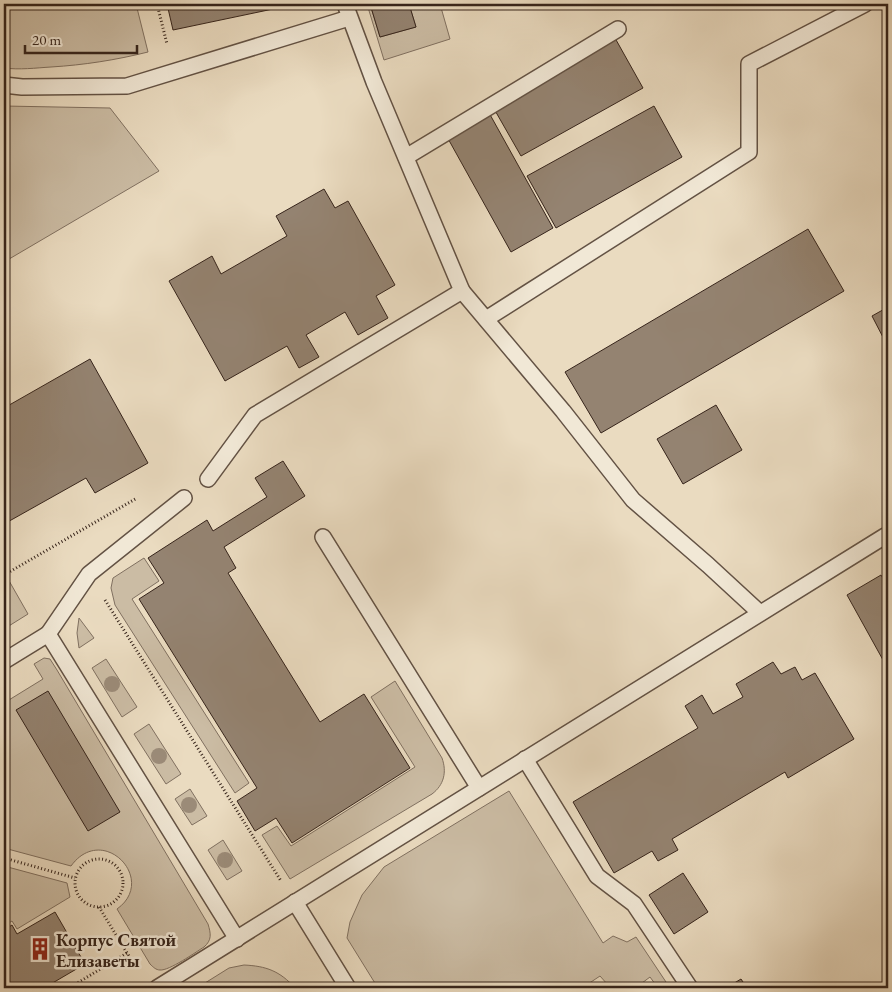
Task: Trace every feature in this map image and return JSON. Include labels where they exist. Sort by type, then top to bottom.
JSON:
[{"type":"lane","points":[[486,319],[749,152],[749,64],[865,4]]},
{"type":"lane","points":[[4,85],[22,87],[127,86],[347,11],[374,82],[462,291],[563,412],[633,500],[760,613]]},
{"type":"lane","points":[[406,157],[618,29]]},
{"type":"lane","points":[[208,478],[256,415],[462,291]]},
{"type":"lane","points":[[4,661],[48,634],[89,574],[184,498]]},
{"type":"lane","points":[[157,988],[884,536],[888,537]]},
{"type":"lane","points":[[323,538],[479,788]]},
{"type":"lane","points":[[48,634],[237,939]]},
{"type":"lane","points":[[525,759],[597,876],[634,904],[690,988]]},
{"type":"lane","points":[[295,902],[348,988]]},
{"type":"path","points":[[157,4],[175,71]]},
{"type":"path","points":[[4,575],[142,495]]},
{"type":"path","points":[[89,574],[295,902]]},
{"type":"path","points":[[4,858],[75,878]]},
{"type":"path","points":[[99,858],[118,867],[123,880],[122,891],[108,905],[90,905],[81,898],[76,888],[75,878],[78,870],[83,865],[92,859],[99,858]]},
{"type":"path","points":[[98,906],[140,974]]},
{"type":"path","points":[[69,988],[127,953]]},
{"type":"shaded area","points":[[4,4],[136,4],[148,52],[76,65],[28,69],[4,68]]},
{"type":"shaded area","points":[[367,4],[370,4],[380,37],[416,27],[409,4],[440,4],[450,39],[384,60]]},
{"type":"shaded area","points":[[4,106],[110,108],[159,171],[4,262]]},
{"type":"shaded area","points":[[144,558],[159,581],[132,599],[249,783],[235,793],[115,605],[111,588],[113,578]]},
{"type":"shaded area","points":[[8,579],[28,614],[4,629],[4,582]]},
{"type":"shaded area","points":[[79,618],[94,638],[79,648],[77,633]]},
{"type":"shaded area","points":[[44,658],[50,659],[57,670],[208,924],[210,937],[207,944],[170,968],[159,970],[150,964],[117,909],[128,897],[132,884],[129,871],[121,860],[110,853],[97,850],[84,854],[71,866],[4,848],[4,703],[43,679],[34,664]]},
{"type":"shaded area","points":[[106,659],[137,707],[122,717],[92,668]]},
{"type":"shaded area","points":[[395,681],[442,758],[444,773],[442,782],[432,794],[290,879],[262,835],[277,826],[291,846],[415,767],[371,697]]},
{"type":"shaded area","points":[[149,724],[181,774],[166,784],[134,734]]},
{"type":"shaded area","points":[[190,789],[207,816],[192,825],[175,799]]},
{"type":"shaded area","points":[[509,791],[603,943],[613,936],[627,942],[636,937],[670,988],[658,988],[650,977],[632,988],[613,988],[600,976],[582,988],[378,988],[347,938],[350,922],[362,895],[384,867]]},
{"type":"shaded area","points":[[223,840],[242,871],[227,880],[208,850]]},
{"type":"shaded area","points":[[4,866],[67,883],[70,897],[17,929],[12,921],[4,926]]},
{"type":"shaded area","points":[[244,965],[272,970],[284,977],[295,988],[197,988],[229,968]]},
{"type":"building","points":[[167,4],[272,4],[273,9],[173,30]]},
{"type":"building","points":[[370,4],[409,4],[416,27],[380,37]]},
{"type":"building","points":[[615,38],[643,88],[521,156],[493,107]]},
{"type":"building","points":[[654,106],[682,157],[556,228],[527,176]]},
{"type":"building","points":[[488,111],[553,228],[511,252],[446,135]]},
{"type":"building","points":[[324,189],[335,208],[348,201],[395,285],[376,296],[388,318],[358,335],[345,312],[306,335],[319,357],[299,368],[287,346],[225,381],[169,281],[212,256],[221,274],[287,236],[276,216]]},
{"type":"building","points":[[808,229],[844,291],[601,433],[565,372]]},
{"type":"building","points":[[888,307],[888,344],[887,345],[872,316]]},
{"type":"building","points":[[90,359],[148,463],[95,493],[86,478],[4,524],[4,408]]},
{"type":"building","points":[[716,405],[742,450],[683,484],[657,439]]},
{"type":"building","points":[[283,461],[305,496],[224,547],[236,568],[228,573],[320,722],[364,694],[410,768],[292,843],[276,818],[255,831],[237,801],[257,788],[139,599],[164,583],[148,558],[207,520],[213,531],[267,497],[255,478]]},
{"type":"building","points":[[881,575],[888,587],[888,669],[847,595]]},
{"type":"building","points":[[773,662],[781,674],[795,667],[802,680],[815,673],[854,739],[788,778],[785,772],[672,839],[678,850],[658,861],[652,851],[614,873],[573,802],[698,728],[685,706],[702,695],[713,714],[743,697],[736,684]]},
{"type":"building","points":[[48,691],[120,812],[88,831],[16,710]]},
{"type":"building","points":[[683,873],[708,912],[674,934],[649,895]]},
{"type":"building","name":"Корпус Святой Елизаветы","points":[[55,912],[85,964],[44,988],[4,988],[4,930],[12,925],[17,934]]},
{"type":"building","points":[[741,979],[747,988],[726,988]]},
{"type":"place","name":"Корпус Святой Елизаветы","points":[[40,949]]}]
